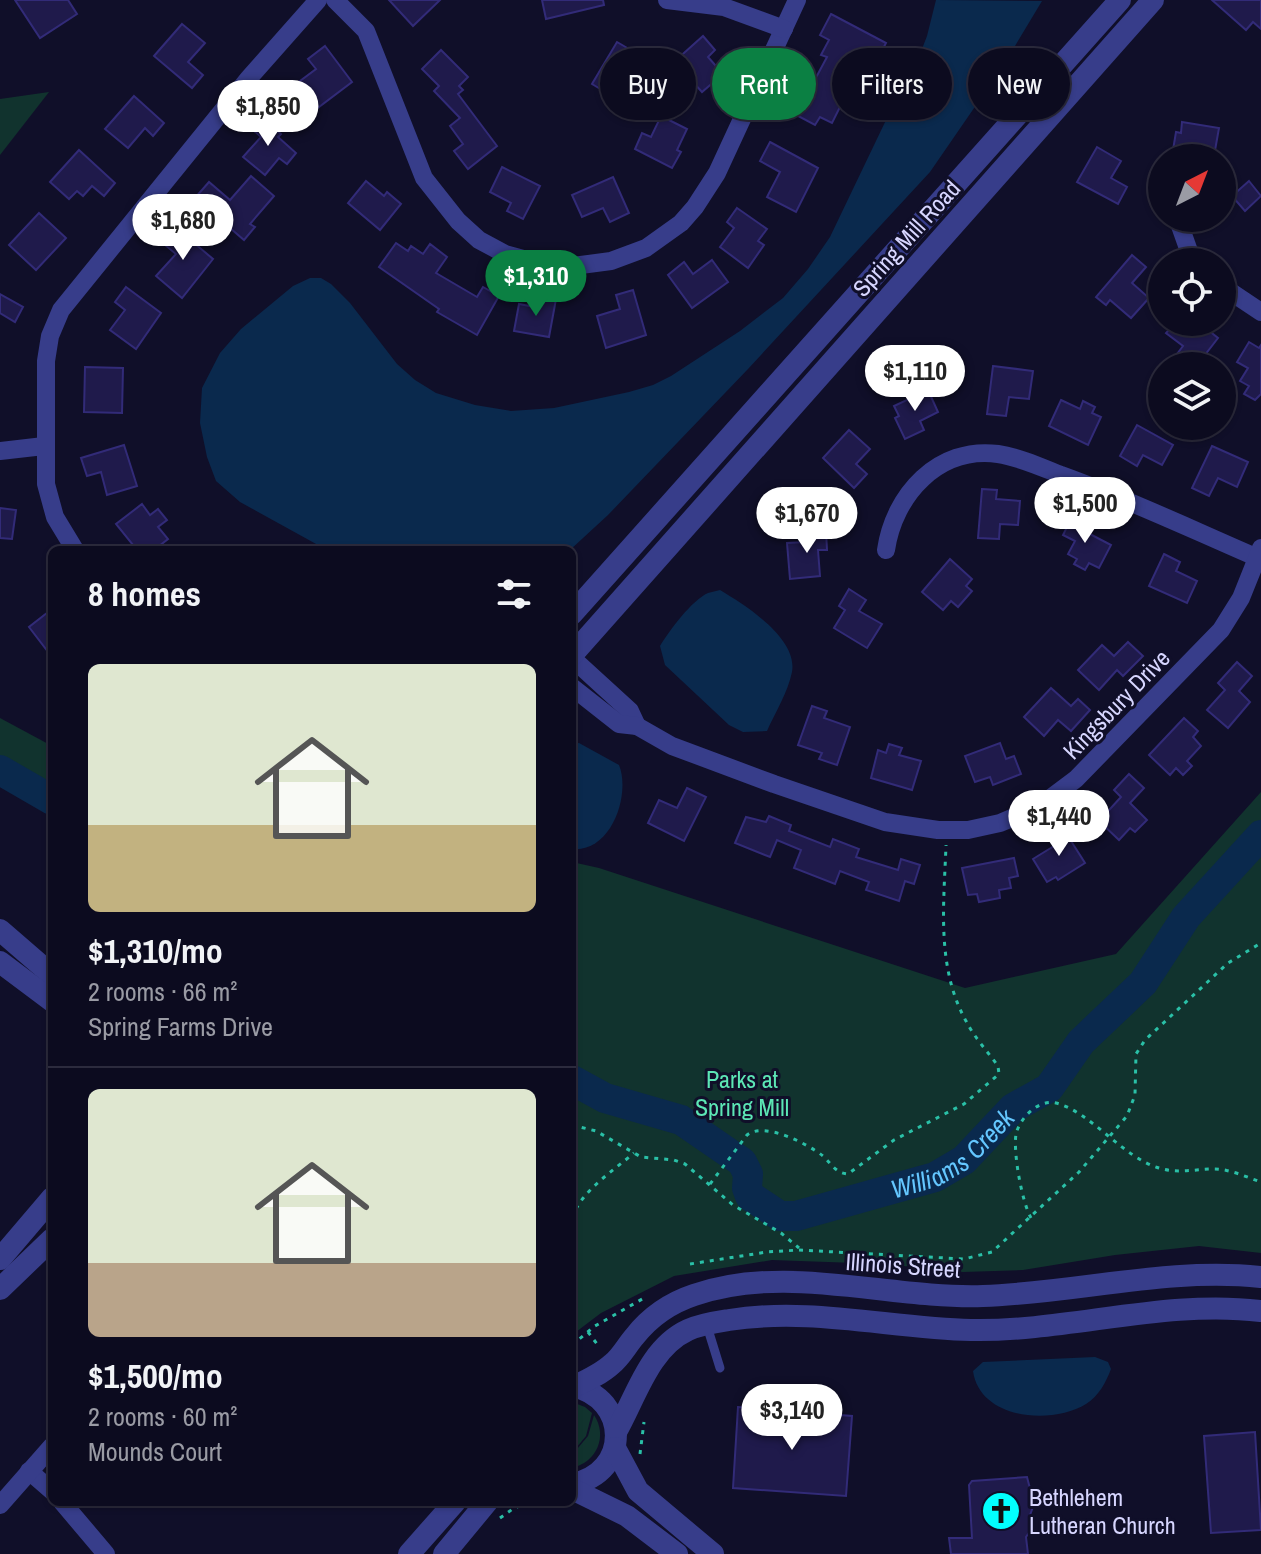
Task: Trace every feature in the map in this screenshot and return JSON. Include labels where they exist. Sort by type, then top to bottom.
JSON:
[{"type":"street","points":[[73,546],[49,501],[44,446],[46,361],[50,336],[61,310],[249,78],[318,0]]},
{"type":"street","points":[[335,0],[366,31],[424,178],[439,201],[479,240],[505,254],[549,266],[591,265],[630,256],[660,240],[681,223],[717,173],[797,0]]},
{"type":"street","points":[[667,0],[724,7],[784,29]]},
{"type":"street","name":"Spring Mill Road","points":[[576,610],[1120,0]]},
{"type":"street","name":"Spring Mill Road","points":[[576,651],[1153,0]]},
{"type":"street","points":[[1236,295],[1261,312]]},
{"type":"street","points":[[0,451],[44,446]]},
{"type":"street","points":[[886,550],[888,533],[912,485],[943,463],[983,453],[1020,460],[1259,553]]},
{"type":"street","name":"Kingsbury Drive","points":[[576,690],[619,724],[637,726],[672,746],[885,822],[945,831],[968,830],[1000,823],[1040,806],[1067,787],[1207,646],[1237,606],[1259,553]]},
{"type":"street","name":"Kingsbury Drive","points":[[576,660],[630,711],[637,726]]},
{"type":"street","points":[[0,930],[48,972]]},
{"type":"street","points":[[0,962],[48,998]]},
{"type":"street","points":[[0,1259],[48,1203]]},
{"type":"street","points":[[0,1289],[48,1243]]},
{"type":"street","name":"Illinois Street","points":[[576,1385],[613,1364],[636,1335],[661,1311],[695,1295],[731,1286],[805,1283],[970,1296],[1189,1275],[1261,1277]]},
{"type":"street","points":[[576,1484],[597,1473],[611,1457],[615,1440],[656,1357],[674,1338],[706,1324],[753,1316],[785,1315],[973,1330],[1033,1327],[1199,1308],[1261,1311]]},
{"type":"street","points":[[576,1387],[587,1390],[603,1402],[613,1420],[615,1440],[638,1491],[713,1554]]},
{"type":"street","points":[[0,1505],[48,1450]]},
{"type":"street","points":[[29,1471],[48,1488]]},
{"type":"street","points":[[576,1488],[627,1516],[677,1554]]},
{"type":"street","points":[[65,1506],[106,1554]]},
{"type":"street","points":[[409,1554],[451,1506]]},
{"type":"street","points":[[444,1554],[492,1512]]},
{"type":"lane","points":[[706,1324],[720,1368]]},
{"type":"path","points":[[710,1184],[753,1129],[763,1129],[802,1143],[823,1156],[838,1172],[848,1174],[894,1140],[964,1104],[999,1074],[998,1066],[967,1024],[948,974],[944,937],[946,846]]},
{"type":"path","points":[[690,1264],[799,1250],[964,1259],[998,1248],[1079,1172],[1109,1138],[1134,1102],[1136,1054],[1145,1040],[1228,963],[1261,943]]},
{"type":"path","points":[[1031,1218],[1020,1177],[1016,1138],[1022,1121],[1041,1105],[1054,1103],[1078,1116],[1150,1165],[1188,1172],[1219,1169],[1261,1182]]},
{"type":"path","points":[[576,1126],[596,1131],[647,1158],[680,1162],[743,1212],[795,1243],[799,1250]]},
{"type":"path","points":[[576,1208],[634,1153]]},
{"type":"path","points":[[576,1342],[588,1332],[602,1351]]},
{"type":"path","points":[[641,1464],[644,1423]]},
{"type":"path","points":[[492,1512],[520,1506]]},
{"type":"green space","points":[[49,92],[0,155],[0,99]]},
{"type":"green space","points":[[0,718],[48,744],[48,809],[0,784]]},
{"type":"green space","name":"Parks at Spring Mill","points":[[1261,792],[1261,1253],[1199,1246],[1115,1255],[1023,1270],[963,1272],[884,1264],[772,1260],[674,1276],[601,1313],[576,1332],[576,863],[965,988],[1116,954]]},
{"type":"green space","points":[[576,1404],[592,1413],[586,1436],[576,1448]]},
{"type":"green space","points":[[594,1415],[600,1431],[598,1447],[588,1460],[576,1467],[576,1450],[588,1436]]},
{"type":"water","points":[[936,0],[1042,1],[1014,48],[968,48],[968,117],[930,172],[748,369],[574,546],[320,546],[240,502],[216,481],[200,423],[202,388],[220,353],[241,329],[293,286],[310,278],[321,278],[331,284],[350,303],[397,364],[415,380],[436,393],[475,405],[511,411],[554,408],[629,392],[671,376],[740,331],[783,298],[808,269],[830,237],[886,120],[952,120],[952,48],[922,48]]},
{"type":"water","points":[[720,590],[768,624],[787,647],[792,659],[788,687],[767,731],[743,732],[729,725],[665,665],[660,646],[669,632],[695,602],[708,593]]},
{"type":"water","points":[[576,743],[619,765],[622,791],[615,820],[607,832],[586,848],[576,849]]},
{"type":"water","points":[[1095,1357],[1108,1362],[1111,1369],[1102,1388],[1086,1404],[1055,1415],[1019,1414],[1003,1409],[989,1400],[978,1387],[973,1371],[983,1362]]},
{"type":"building","points":[[15,0],[68,0],[77,14],[40,38]]},
{"type":"building","points":[[389,0],[440,0],[413,26]]},
{"type":"building","points":[[542,0],[603,0],[604,5],[546,19]]},
{"type":"building","points":[[1212,0],[1261,0],[1261,29],[1253,22],[1246,30]]},
{"type":"building","points":[[831,14],[886,43],[883,48],[832,48],[834,120],[832,123],[820,117],[815,125],[806,120],[816,120],[816,78],[827,57],[821,55],[829,40],[820,35]]},
{"type":"building","points":[[182,24],[205,43],[188,62],[203,75],[192,88],[154,56]]},
{"type":"building","points":[[703,36],[713,48],[708,57],[712,62],[712,83],[702,92],[696,85],[696,48],[690,48]]},
{"type":"building","points":[[617,42],[627,48],[613,48]]},
{"type":"building","points":[[325,46],[352,82],[307,116],[288,90],[316,69],[308,59]]},
{"type":"building","points":[[441,50],[468,77],[459,86],[463,90],[458,94],[497,146],[468,169],[454,151],[463,144],[450,126],[460,118],[434,91],[439,86],[422,69]]},
{"type":"building","points":[[600,71],[600,89],[592,84]]},
{"type":"building","points":[[134,96],[164,123],[153,136],[145,128],[128,148],[105,129]]},
{"type":"building","points":[[261,118],[281,134],[278,137],[296,153],[287,164],[279,158],[265,175],[243,157],[261,137],[252,129]]},
{"type":"building","points":[[659,120],[669,120],[687,129],[677,150],[681,152],[672,168],[635,149],[642,133],[651,137]]},
{"type":"building","points":[[1182,122],[1219,128],[1216,144],[1174,144],[1176,132],[1181,133]]},
{"type":"building","points":[[770,142],[818,168],[796,212],[767,197],[780,172],[760,161]]},
{"type":"building","points":[[1097,147],[1121,161],[1111,178],[1127,187],[1118,204],[1077,182]]},
{"type":"building","points":[[79,150],[115,183],[104,196],[92,186],[83,196],[77,191],[69,199],[50,182]]},
{"type":"building","points":[[502,167],[540,186],[523,219],[507,211],[511,203],[490,192]]},
{"type":"building","points":[[251,176],[274,196],[250,224],[255,227],[244,240],[195,198],[209,182],[230,200]]},
{"type":"building","points":[[613,177],[629,213],[610,222],[603,208],[582,217],[572,195]]},
{"type":"building","points":[[366,181],[384,196],[387,192],[401,204],[380,230],[348,203]]},
{"type":"building","points":[[1249,181],[1261,196],[1245,211],[1236,201],[1236,192]]},
{"type":"building","points":[[737,208],[767,229],[758,241],[764,245],[748,268],[720,247],[734,228],[727,222]]},
{"type":"building","points":[[39,213],[66,238],[36,270],[9,245]]},
{"type":"building","points":[[173,225],[213,259],[182,298],[156,276],[176,254],[159,240]]},
{"type":"building","points":[[396,243],[408,251],[411,246],[423,254],[430,244],[447,257],[436,273],[477,297],[483,287],[499,296],[477,335],[437,312],[439,309],[379,267]]},
{"type":"building","points":[[1132,255],[1146,267],[1132,283],[1148,299],[1131,318],[1110,300],[1106,305],[1096,297]]},
{"type":"building","points":[[712,260],[728,282],[692,308],[668,275],[684,262],[693,274]]},
{"type":"building","points":[[126,287],[161,313],[136,349],[110,330],[125,310],[115,302]]},
{"type":"building","points":[[633,290],[646,335],[606,348],[597,316],[620,309],[616,295]]},
{"type":"building","points":[[0,294],[23,307],[15,322],[0,313]]},
{"type":"building","points":[[542,297],[556,299],[549,337],[514,331],[519,304],[540,308]]},
{"type":"building","points":[[1170,336],[1218,338],[1207,352],[1178,352],[1183,346]]},
{"type":"building","points":[[1249,342],[1259,348],[1261,345],[1261,394],[1255,400],[1244,394],[1249,386],[1240,381],[1248,368],[1237,362]]},
{"type":"building","points":[[993,366],[1033,371],[1029,399],[1009,397],[1006,416],[987,414]]},
{"type":"building","points":[[85,367],[123,368],[122,413],[84,412]]},
{"type":"building","points":[[928,390],[938,412],[920,421],[924,430],[905,439],[895,418],[899,416],[894,406]]},
{"type":"building","points":[[1061,400],[1080,409],[1083,401],[1095,407],[1092,413],[1101,417],[1088,445],[1049,426]]},
{"type":"building","points":[[1137,425],[1148,431],[1148,440],[1164,440],[1173,445],[1162,465],[1143,455],[1137,466],[1120,456]]},
{"type":"building","points":[[849,430],[870,449],[856,464],[867,474],[854,488],[823,458]]},
{"type":"building","points":[[124,445],[137,486],[107,495],[101,472],[87,476],[81,458]]},
{"type":"building","points":[[1212,446],[1248,462],[1237,487],[1218,478],[1209,496],[1192,488]]},
{"type":"building","points":[[982,489],[997,490],[996,499],[1020,501],[1018,525],[1000,524],[999,539],[978,538]]},
{"type":"building","points":[[142,504],[150,515],[158,509],[167,520],[158,527],[168,539],[159,546],[134,546],[116,524]]},
{"type":"building","points":[[0,508],[16,510],[12,539],[0,538]]},
{"type":"building","points":[[1073,515],[1090,524],[1086,532],[1111,545],[1099,568],[1089,563],[1085,570],[1074,564],[1077,559],[1068,554],[1075,541],[1063,535]]},
{"type":"building","points":[[826,530],[827,550],[818,550],[820,576],[790,579],[787,543],[805,542],[805,532]]},
{"type":"building","points":[[1164,554],[1180,562],[1176,571],[1197,581],[1187,603],[1149,586]]},
{"type":"building","points":[[950,559],[972,579],[966,586],[972,591],[958,607],[951,601],[943,610],[922,592]]},
{"type":"building","points":[[849,589],[866,600],[859,611],[882,624],[867,648],[834,628],[845,610],[839,606]]},
{"type":"building","points":[[48,612],[48,652],[29,627]]},
{"type":"building","points":[[1128,642],[1143,656],[1123,676],[1117,670],[1099,690],[1078,670],[1102,645],[1114,656]]},
{"type":"building","points":[[1237,662],[1252,676],[1239,691],[1250,702],[1228,728],[1207,710],[1225,690],[1218,683]]},
{"type":"building","points":[[1051,688],[1071,706],[1078,699],[1090,710],[1071,731],[1058,720],[1044,736],[1024,717]]},
{"type":"building","points":[[812,706],[827,711],[824,718],[850,727],[837,765],[819,759],[822,753],[798,745]]},
{"type":"building","points":[[1184,718],[1198,731],[1193,737],[1201,746],[1187,761],[1192,766],[1183,775],[1176,768],[1170,775],[1149,755]]},
{"type":"building","points":[[1000,743],[1006,759],[1014,756],[1021,774],[993,785],[990,777],[975,782],[965,756]]},
{"type":"building","points":[[889,744],[902,748],[899,755],[921,761],[912,790],[871,778],[878,750],[886,753]]},
{"type":"building","points":[[1129,774],[1144,788],[1130,803],[1147,820],[1135,832],[1130,828],[1119,840],[1099,821],[1121,797],[1114,790]]},
{"type":"building","points":[[687,788],[706,797],[684,841],[648,823],[659,800],[677,808]]},
{"type":"building","points":[[769,816],[791,825],[789,831],[830,847],[833,839],[859,849],[856,857],[898,870],[901,859],[920,865],[914,884],[905,881],[899,901],[866,890],[869,882],[840,871],[835,884],[794,868],[801,850],[777,840],[770,857],[735,843],[746,817],[766,822]]},
{"type":"building","points":[[1064,830],[1085,863],[1058,880],[1056,877],[1047,882],[1033,859],[1054,846],[1049,839]]},
{"type":"building","points":[[1014,858],[1018,876],[1009,878],[1011,888],[999,890],[1000,898],[979,902],[977,894],[968,895],[962,868]]},
{"type":"building","points":[[738,1407],[852,1416],[846,1496],[733,1488]]},
{"type":"building","points":[[1255,1432],[1261,1530],[1211,1533],[1204,1436]]},
{"type":"building","name":"Bethlehem Lutheran Church","points":[[1027,1477],[1034,1504],[1029,1518],[1033,1527],[1026,1537],[1028,1554],[951,1554],[949,1538],[972,1538],[969,1485],[972,1481]]},
{"type":"waterway","name":"Williams Creek","points":[[0,770],[48,798]]},
{"type":"waterway","name":"Williams Creek","points":[[576,1082],[605,1098],[681,1120],[742,1162],[748,1174],[750,1196],[780,1216],[796,1216],[935,1177],[964,1160],[1013,1108],[1049,1088],[1081,1042],[1143,983],[1186,917],[1261,835]]},
{"type":"place","name":"Bethlehem Lutheran Church","points":[[1001,1511]]}]
